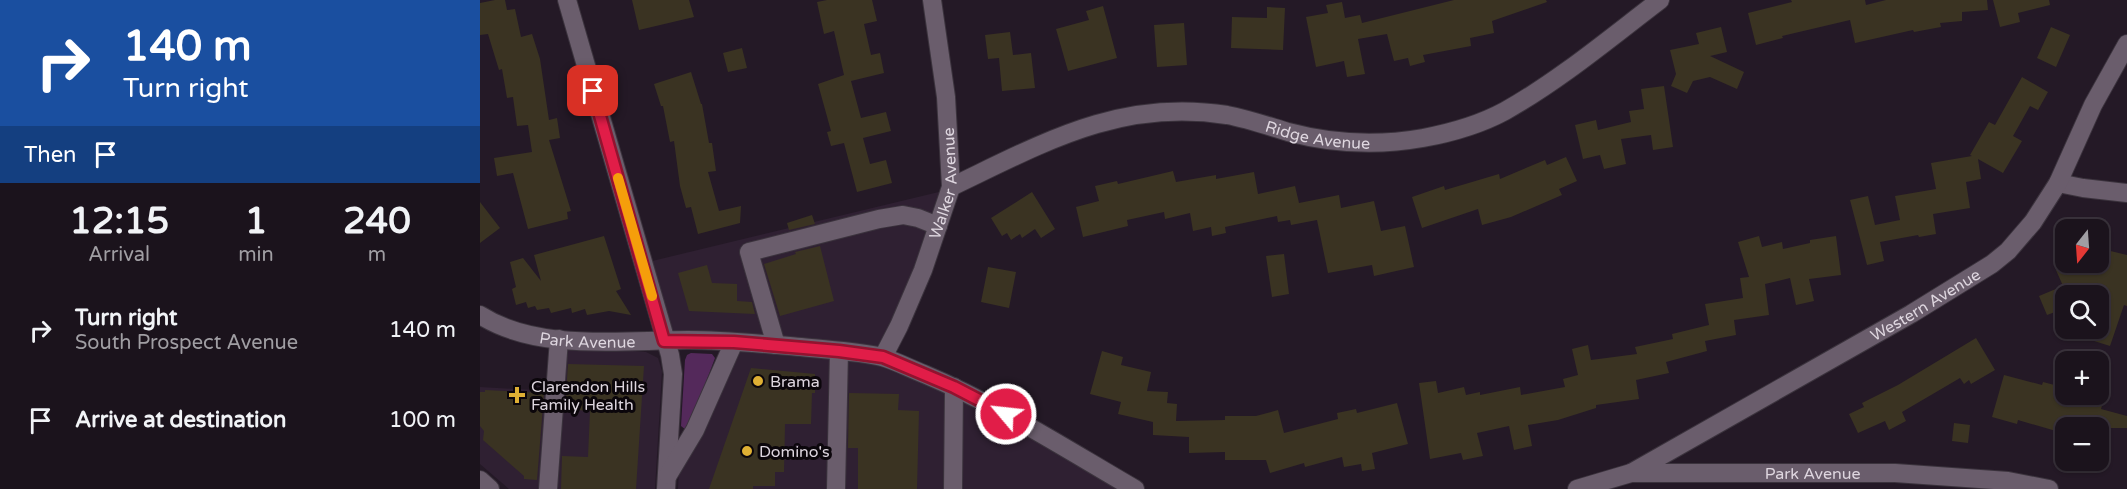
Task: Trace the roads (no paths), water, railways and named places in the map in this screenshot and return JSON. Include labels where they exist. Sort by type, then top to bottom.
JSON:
[{"type":"street","points":[[567,0],[664,341],[670,355],[673,374],[667,483]]},
{"type":"street","name":"Walker Avenue","points":[[883,357],[919,280],[951,187],[946,98],[932,0]]},
{"type":"street","name":"Ridge Avenue","points":[[951,187],[1060,135],[1123,116],[1160,112],[1193,111],[1227,115],[1311,137],[1346,142],[1389,142],[1425,138],[1466,127],[1504,112],[1560,75],[1660,0]]},
{"type":"street","name":"Western Avenue","points":[[1631,473],[1911,314],[1992,264],[2008,251],[2033,222],[2058,183],[2093,105],[2127,44]]},
{"type":"street","points":[[2058,183],[2127,193]]},
{"type":"street","points":[[776,345],[749,252],[903,215],[938,226]]},
{"type":"street","name":"Park Avenue","points":[[480,315],[516,332],[559,339],[734,342],[883,357],[954,387],[1006,414],[1135,489]]},
{"type":"street","points":[[548,489],[559,339]]},
{"type":"street","points":[[667,483],[695,430],[734,342]]},
{"type":"street","points":[[836,489],[839,351]]},
{"type":"street","points":[[952,489],[954,387]]},
{"type":"street","name":"Park Avenue","points":[[1577,489],[1603,485],[1631,473],[1738,482],[1895,473],[2008,481],[2049,489]]},
{"type":"street","points":[[480,480],[490,489]]},
{"type":"place","name":"Brama","points":[[758,381]]},
{"type":"place","name":"Clarendon Hills Family Health","points":[[517,395]]},
{"type":"place","name":"Domino's","points":[[747,451]]}]
